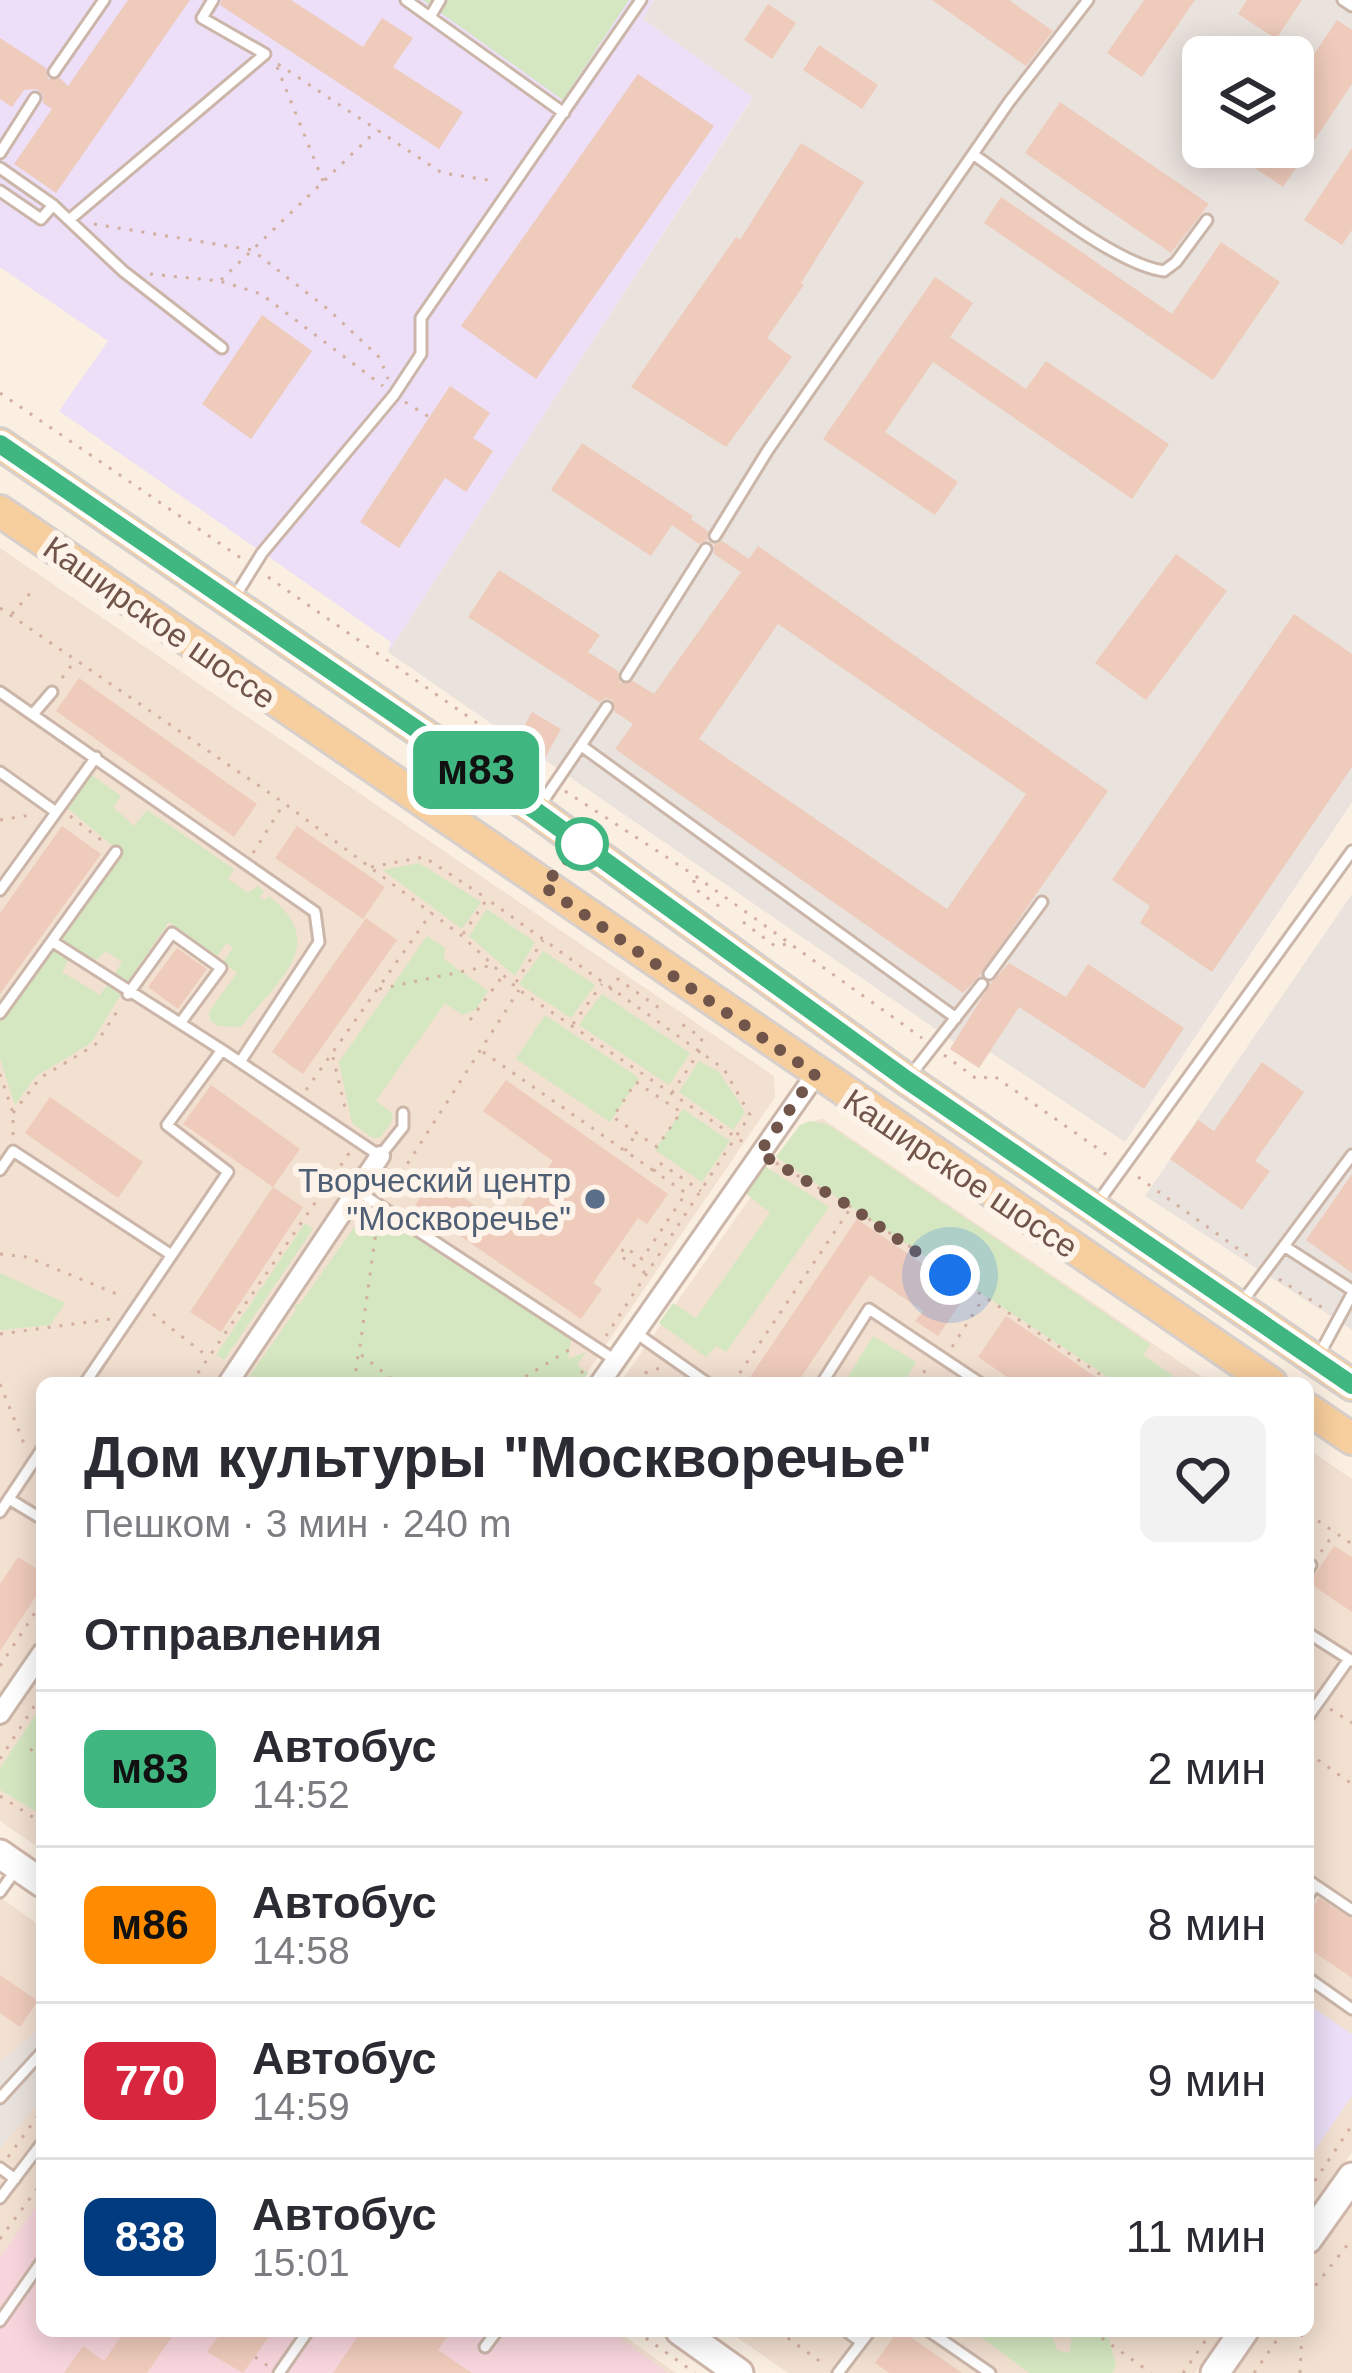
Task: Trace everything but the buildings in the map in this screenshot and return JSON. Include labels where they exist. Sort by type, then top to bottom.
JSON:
[{"type":"main road","name":"Каширское шоссе","points":[[0,444],[536,811],[907,1080],[1352,1385]]},
{"type":"main road","name":"Каширское шоссе","points":[[0,511],[1262,1377]]},
{"type":"main road","points":[[1314,1412],[1352,1439]]},
{"type":"main road","points":[[1314,2231],[1352,2177]]},
{"type":"main road","points":[[688,2337],[739,2373]]},
{"type":"main road","points":[[1215,2373],[1240,2337]]},
{"type":"street","points":[[604,1377],[815,1074]]},
{"type":"street","points":[[232,1377],[380,1156]]},
{"type":"street","points":[[0,1714],[36,1662]]},
{"type":"lane","points":[[54,72],[104,0]]},
{"type":"lane","points":[[69,220],[265,54],[202,18],[213,0]]},
{"type":"lane","points":[[406,0],[565,113]]},
{"type":"lane","points":[[430,17],[440,0]]},
{"type":"lane","points":[[231,602],[262,553],[394,395],[421,354],[421,318],[641,0]]},
{"type":"lane","points":[[715,536],[768,450],[1088,0]]},
{"type":"lane","points":[[1343,0],[1352,6]]},
{"type":"lane","points":[[0,154],[35,98]]},
{"type":"lane","points":[[974,155],[1146,268],[1164,271],[1176,262],[1207,220]]},
{"type":"lane","points":[[0,168],[52,205],[123,271],[222,347]]},
{"type":"lane","points":[[0,191],[41,219],[52,205]]},
{"type":"lane","points":[[626,676],[706,549]]},
{"type":"lane","points":[[0,692],[315,912],[320,942],[240,1062]]},
{"type":"lane","points":[[33,714],[52,692]]},
{"type":"lane","points":[[536,811],[607,707]]},
{"type":"lane","points":[[583,747],[956,1018]]},
{"type":"lane","points":[[0,890],[62,813],[96,757]]},
{"type":"lane","points":[[0,772],[62,813]]},
{"type":"lane","points":[[1095,1206],[1352,851]]},
{"type":"lane","points":[[0,1013],[116,852]]},
{"type":"lane","points":[[907,1080],[1042,902]]},
{"type":"lane","points":[[128,994],[172,933],[221,968],[181,1022]]},
{"type":"lane","points":[[53,942],[380,1156],[403,1127],[403,1113]]},
{"type":"lane","points":[[90,1377],[228,1172],[167,1125],[222,1050]]},
{"type":"lane","points":[[0,1170],[14,1151],[170,1254]]},
{"type":"lane","points":[[1237,1308],[1352,1155]]},
{"type":"lane","points":[[359,1192],[616,1361]]},
{"type":"lane","points":[[1284,1246],[1352,1292],[1316,1359]]},
{"type":"lane","points":[[826,1377],[869,1309],[971,1377]]},
{"type":"lane","points":[[636,1333],[698,1377]]},
{"type":"lane","points":[[0,1512],[36,1458]]},
{"type":"lane","points":[[9,1498],[36,1515]]},
{"type":"lane","points":[[1314,1637],[1351,1660],[1314,1708]]},
{"type":"lane","points":[[0,1892],[20,1868]]},
{"type":"lane","points":[[1314,1883],[1352,1910]]},
{"type":"lane","points":[[1314,1983],[1352,2009]]},
{"type":"lane","points":[[0,2098],[36,2059]]},
{"type":"lane","points":[[0,2198],[36,2151]]},
{"type":"lane","points":[[0,2168],[15,2179]]},
{"type":"lane","points":[[0,2320],[36,2269]]},
{"type":"lane","points":[[279,2373],[304,2337]]},
{"type":"lane","points":[[485,2347],[492,2337]]},
{"type":"lane","points":[[854,2337],[861,2342]]},
{"type":"lane","points":[[837,2373],[865,2337]]},
{"type":"lane","points":[[938,2337],[990,2373]]},
{"type":"path","points":[[323,181],[275,62],[442,173],[515,183]]},
{"type":"path","points":[[220,281],[377,130]]},
{"type":"path","points":[[69,220],[252,250],[329,310],[380,358],[394,395]]},
{"type":"path","points":[[123,271],[220,281],[261,294],[429,417]]},
{"type":"path","points":[[0,393],[503,741],[503,755],[694,875],[977,1079],[994,1076],[1341,1320]]},
{"type":"path","points":[[11,615],[33,590]]},
{"type":"path","points":[[0,608],[284,803],[432,912],[519,990],[1104,1377]]},
{"type":"path","points":[[52,692],[76,661]]},
{"type":"path","points":[[246,863],[284,803]]},
{"type":"path","points":[[0,820],[62,813],[116,852]]},
{"type":"path","points":[[370,867],[424,857],[724,1069],[750,1114],[578,1377]]},
{"type":"path","points":[[694,875],[694,888],[724,910]]},
{"type":"path","points":[[462,936],[487,899]]},
{"type":"path","points":[[298,1101],[432,912]]},
{"type":"path","points":[[742,922],[776,946],[791,944]]},
{"type":"path","points":[[514,984],[543,940]]},
{"type":"path","points":[[378,989],[495,964]]},
{"type":"path","points":[[470,1020],[505,973]]},
{"type":"path","points":[[610,990],[618,979],[659,1008]]},
{"type":"path","points":[[572,1026],[602,984]]},
{"type":"path","points":[[355,1377],[380,1208],[519,990]]},
{"type":"path","points":[[13,1113],[40,1078],[95,1045],[128,994]]},
{"type":"path","points":[[672,1094],[699,1052],[702,1038],[676,1020]]},
{"type":"path","points":[[482,1052],[686,1193],[642,1259],[625,1247],[619,1255],[647,1274]]},
{"type":"path","points":[[194,1377],[354,1139],[332,1054]]},
{"type":"path","points":[[0,1074],[13,1113],[14,1151]]},
{"type":"path","points":[[636,1082],[681,1112],[657,1147],[637,1133],[613,1117],[636,1082]]},
{"type":"path","points":[[659,1098],[664,1089]]},
{"type":"path","points":[[625,1150],[637,1133]]},
{"type":"path","points":[[655,1171],[660,1163],[702,1192]]},
{"type":"path","points":[[737,1377],[851,1207]]},
{"type":"path","points":[[0,1254],[27,1257],[138,1303],[208,1358]]},
{"type":"path","points":[[921,1377],[983,1298]]},
{"type":"path","points":[[0,1334],[129,1316]]},
{"type":"path","points":[[525,1377],[583,1341]]},
{"type":"path","points":[[358,1353],[389,1377]]},
{"type":"path","points":[[642,1377],[669,1369]]},
{"type":"path","points":[[0,1384],[32,1464]]},
{"type":"path","points":[[1314,1518],[1352,1544]]},
{"type":"path","points":[[1314,1560],[1335,1532]]},
{"type":"path","points":[[0,1666],[36,1611]]},
{"type":"path","points":[[1318,1702],[1352,1723]]},
{"type":"path","points":[[0,1759],[36,1703]]},
{"type":"path","points":[[30,1749],[36,1752]]},
{"type":"path","points":[[1314,1757],[1352,1784]]},
{"type":"path","points":[[0,1796],[36,1819]]},
{"type":"path","points":[[0,2168],[36,2118]]},
{"type":"path","points":[[1314,2182],[1352,2125]]},
{"type":"path","points":[[0,2239],[36,2190]]},
{"type":"path","points":[[1314,2287],[1352,2239]]},
{"type":"path","points":[[644,2337],[695,2373]]},
{"type":"path","points":[[786,2337],[837,2373]]},
{"type":"path","points":[[1100,2337],[1151,2373]]},
{"type":"path","points":[[1183,2373],[1208,2337]]},
{"type":"path","points":[[1254,2373],[1279,2337]]},
{"type":"path","points":[[1300,2373],[1302,2337]]},
{"type":"shaded area","points":[[0,0],[654,0],[643,19],[753,97],[388,652],[391,642],[59,411],[108,341],[0,267]]},
{"type":"shaded area","points":[[654,0],[1352,0],[1352,802],[1125,1142],[990,1052],[979,1068],[950,1049],[954,1042],[943,1034],[545,760],[540,767],[510,751],[515,740],[388,652],[753,98],[642,18]]},
{"type":"shaded area","points":[[0,548],[774,1076],[775,1097],[584,1377],[36,1377],[36,1846],[0,1821]]},
{"type":"shaded area","points":[[1352,894],[1352,1330],[1145,1196]]},
{"type":"shaded area","points":[[823,1119],[1202,1377],[624,1377],[800,1127]]},
{"type":"shaded area","points":[[1314,1453],[1352,1479],[1352,2152],[1314,2206]]},
{"type":"shaded area","points":[[0,1897],[36,1923],[36,2337],[625,2337],[676,2373],[0,2373]]},
{"type":"shaded area","points":[[1314,2008],[1352,2034],[1352,2096],[1314,2151]]},
{"type":"shaded area","points":[[36,2031],[36,2106],[0,2149],[0,2062]]},
{"type":"shaded area","points":[[1352,2199],[1352,2373],[1231,2373],[1256,2337],[1314,2337],[1314,2253]]},
{"type":"shaded area","points":[[36,2207],[36,2337],[619,2337],[668,2373],[0,2373],[0,2257]]},
{"type":"shaded area","points":[[737,2337],[1221,2337],[1195,2373],[788,2373]]},
{"type":"green space","points":[[423,0],[629,0],[563,100]]},
{"type":"green space","points":[[90,774],[121,796],[113,807],[134,826],[147,810],[234,869],[228,879],[248,893],[258,886],[264,891],[260,898],[269,896],[287,914],[296,931],[292,962],[241,1027],[218,1026],[210,1020],[209,1012],[237,973],[223,962],[233,948],[227,943],[217,956],[169,922],[126,984],[113,976],[122,962],[106,951],[98,959],[85,958],[59,940],[120,852],[66,807]]},
{"type":"green space","points":[[419,863],[481,902],[462,929],[383,870]]},
{"type":"green space","points":[[487,909],[535,942],[515,976],[469,936]]},
{"type":"green space","points":[[427,936],[445,948],[444,959],[488,991],[476,1009],[463,1015],[445,1003],[376,1101],[393,1119],[381,1137],[373,1138],[352,1123],[339,1062]]},
{"type":"green space","points":[[52,950],[68,960],[62,972],[100,995],[107,985],[121,994],[91,1043],[36,1076],[15,1105],[0,1059],[0,1021]]},
{"type":"green space","points":[[543,951],[595,985],[571,1018],[519,984]]},
{"type":"green space","points":[[602,994],[690,1053],[669,1085],[579,1025]]},
{"type":"green space","points":[[545,1015],[639,1078],[610,1122],[516,1059]]},
{"type":"green space","points":[[699,1061],[719,1072],[745,1112],[733,1130],[679,1092]]},
{"type":"green space","points":[[683,1109],[730,1141],[702,1182],[655,1150]]},
{"type":"green space","points":[[810,1121],[827,1124],[1150,1344],[1143,1355],[1172,1375],[1108,1377],[776,1157],[800,1125]]},
{"type":"green space","points":[[763,1165],[829,1207],[726,1352],[716,1346],[706,1357],[659,1323],[673,1303],[696,1318],[770,1213],[743,1191]]},
{"type":"green space","points":[[367,1209],[384,1225],[386,1219],[412,1236],[433,1242],[439,1254],[568,1335],[568,1359],[586,1352],[577,1365],[588,1373],[585,1377],[249,1377]]},
{"type":"green space","points":[[305,1223],[313,1229],[224,1360],[216,1355]]},
{"type":"green space","points":[[0,1273],[65,1303],[50,1325],[0,1330]]},
{"type":"green space","points":[[873,1336],[916,1362],[907,1377],[848,1377]]},
{"type":"green space","points":[[36,1714],[36,1811],[0,1790],[0,1768]]},
{"type":"green space","points":[[981,2337],[1052,2337],[1057,2350],[1070,2353],[1071,2337],[1109,2338],[1116,2366],[1112,2373],[1029,2373]]},
{"type":"bus line","name":"м83","points":[[0,444],[536,811],[907,1080],[1352,1385]]},
{"type":"place","name":"Творческий центр \"Москворечье\"","points":[[595,1199]]},
{"type":"route","points":[[582,844],[543,886],[815,1074],[759,1153],[851,1207],[950,1275]]}]
